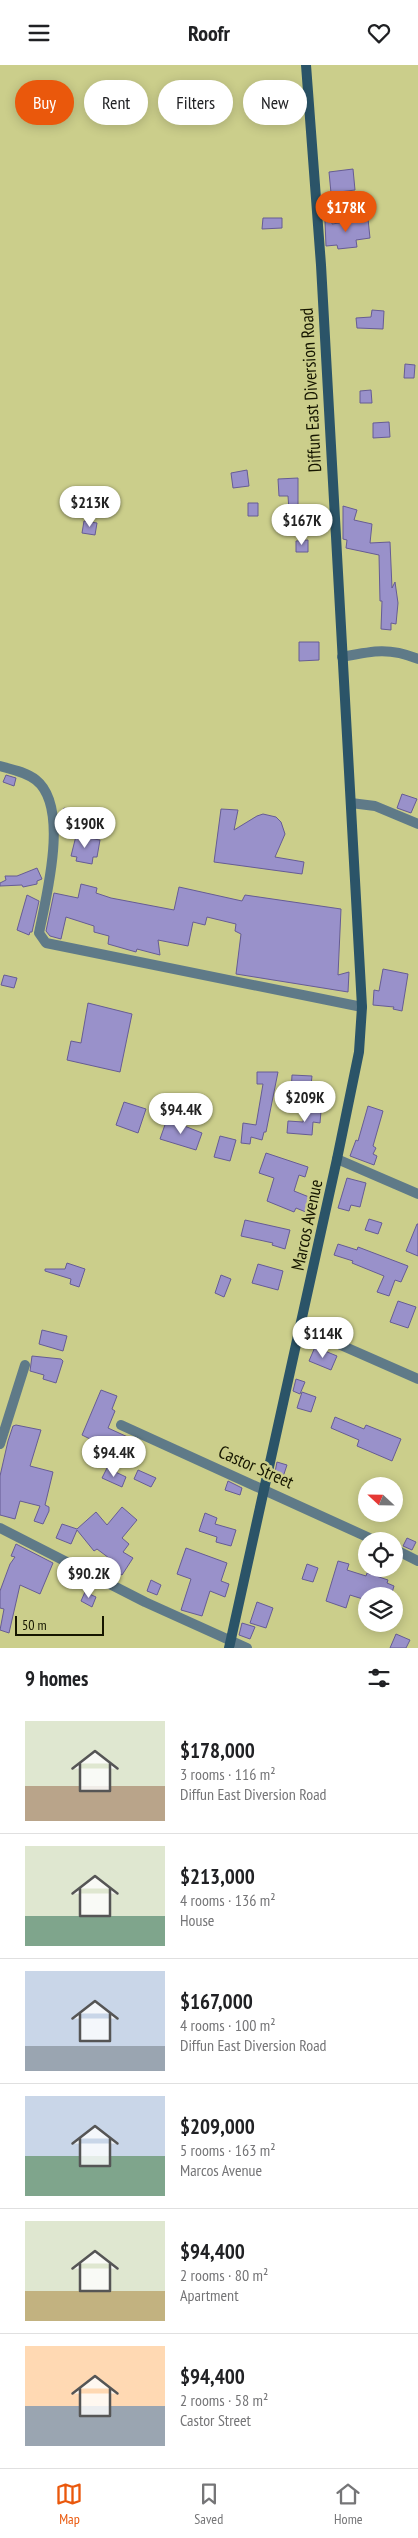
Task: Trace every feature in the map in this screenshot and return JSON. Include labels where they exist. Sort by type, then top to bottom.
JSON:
[{"type":"main road","name":"Diffun East Diversion Road","points":[[306,65],[321,265],[351,803]]},
{"type":"main road","name":"Marcos Avenue","points":[[230,1644],[302,1327],[359,1052],[362,1007],[351,803]]},
{"type":"street","points":[[342,657],[381,650],[396,651],[418,659]]},
{"type":"street","points":[[0,766],[36,780],[45,791],[50,807],[55,837],[39,933],[46,943],[362,1007]]},
{"type":"street","points":[[351,803],[375,806],[418,824]]},
{"type":"street","points":[[337,1159],[418,1194]]},
{"type":"street","points":[[302,1327],[418,1379]]},
{"type":"street","points":[[0,1444],[26,1365]]},
{"type":"street","name":"Castor Street","points":[[121,1425],[266,1489],[358,1532]]},
{"type":"street","points":[[0,1529],[230,1644],[247,1648]]},
{"type":"street","points":[[403,1554],[418,1561]]},
{"type":"building","points":[[353,169],[355,190],[331,193],[329,172]]},
{"type":"building","points":[[263,218],[282,218],[282,228],[262,229]]},
{"type":"building","points":[[368,219],[370,238],[356,240],[357,247],[338,249],[337,245],[326,246],[325,221],[332,221],[332,224]]},
{"type":"building","points":[[372,310],[384,311],[383,329],[357,328],[356,318],[371,317]]},
{"type":"building","points":[[405,364],[415,365],[414,378],[404,378]]},
{"type":"building","points":[[371,390],[372,403],[360,403],[360,391]]},
{"type":"building","points":[[389,422],[390,437],[373,438],[373,423]]},
{"type":"building","points":[[247,470],[249,486],[233,488],[231,473]]},
{"type":"building","points":[[298,478],[298,507],[301,507],[302,511],[313,511],[313,520],[301,520],[301,525],[290,525],[288,496],[279,496],[278,479]]},
{"type":"building","points":[[248,503],[258,503],[258,516],[248,516]]},
{"type":"building","points":[[343,506],[357,510],[354,520],[372,524],[370,543],[390,542],[392,588],[395,582],[398,603],[396,624],[391,623],[391,630],[381,629],[382,601],[380,601],[379,555],[346,548],[347,540],[343,539]]},
{"type":"building","points":[[84,521],[97,523],[95,535],[82,533]]},
{"type":"building","points":[[308,540],[308,552],[296,552],[296,541]]},
{"type":"building","points":[[299,642],[319,642],[319,660],[299,661]]},
{"type":"building","points":[[6,775],[16,778],[14,786],[3,782]]},
{"type":"building","points":[[402,794],[417,799],[411,813],[397,808]]},
{"type":"building","points":[[64,808],[76,813],[71,827],[60,823]]},
{"type":"building","points":[[221,809],[238,810],[234,830],[263,814],[276,817],[281,822],[285,834],[275,857],[304,862],[302,874],[214,862]]},
{"type":"building","points":[[76,836],[100,840],[97,857],[93,857],[92,864],[76,861],[77,857],[71,856]]},
{"type":"building","points":[[37,868],[42,879],[37,881],[37,884],[23,887],[22,885],[0,886],[0,883],[6,880],[5,876],[17,876]]},
{"type":"building","points":[[81,884],[97,888],[96,893],[111,898],[174,910],[179,887],[242,901],[245,895],[341,909],[338,975],[349,972],[348,992],[236,974],[241,934],[235,931],[236,924],[207,917],[205,925],[193,922],[188,946],[158,940],[160,955],[137,949],[136,952],[108,944],[109,936],[94,932],[94,926],[66,917],[61,939],[50,936],[46,931],[54,893],[78,898]]},
{"type":"building","points":[[27,895],[39,901],[32,932],[29,935],[17,930]]},
{"type":"building","points":[[383,969],[408,974],[402,1011],[393,1009],[394,1007],[373,1005],[374,990],[379,991]]},
{"type":"building","points":[[4,975],[17,978],[14,988],[1,985]]},
{"type":"building","points":[[88,1003],[132,1014],[120,1072],[67,1060],[71,1041],[81,1043]]},
{"type":"building","points":[[257,1072],[278,1072],[266,1132],[264,1132],[262,1140],[251,1137],[250,1144],[241,1143],[243,1123],[256,1125],[263,1084],[257,1084]]},
{"type":"building","points":[[292,1075],[312,1076],[310,1095],[291,1094]]},
{"type":"building","points":[[124,1102],[146,1109],[138,1133],[116,1125]]},
{"type":"building","points":[[368,1106],[383,1111],[373,1146],[376,1148],[373,1154],[377,1156],[374,1165],[350,1156],[356,1140],[358,1141]]},
{"type":"building","points":[[305,1109],[321,1111],[320,1123],[313,1122],[312,1135],[287,1133],[288,1121],[303,1122]]},
{"type":"building","points":[[167,1119],[202,1133],[196,1150],[160,1139]]},
{"type":"building","points":[[220,1136],[236,1140],[230,1161],[214,1157]]},
{"type":"building","points":[[266,1153],[308,1167],[305,1177],[299,1175],[294,1191],[319,1201],[313,1215],[296,1208],[294,1212],[267,1201],[274,1178],[259,1173]]},
{"type":"building","points":[[347,1178],[366,1183],[360,1207],[351,1205],[349,1211],[338,1208]]},
{"type":"building","points":[[369,1219],[382,1223],[378,1234],[365,1230]]},
{"type":"building","points":[[245,1220],[290,1230],[285,1249],[272,1245],[273,1243],[241,1236]]},
{"type":"building","points":[[418,1224],[418,1256],[406,1251]]},
{"type":"building","points":[[338,1244],[357,1250],[358,1247],[408,1266],[401,1282],[395,1280],[389,1296],[377,1292],[384,1276],[352,1263],[353,1261],[334,1255]]},
{"type":"building","points":[[67,1263],[85,1269],[79,1287],[70,1284],[71,1279],[45,1271],[45,1269],[65,1269]]},
{"type":"building","points":[[258,1264],[283,1271],[278,1290],[252,1283]]},
{"type":"building","points":[[221,1275],[231,1279],[224,1297],[215,1293]]},
{"type":"building","points":[[398,1301],[416,1307],[408,1328],[390,1322]]},
{"type":"building","points":[[42,1330],[67,1336],[63,1351],[39,1344]]},
{"type":"building","points":[[315,1347],[337,1356],[331,1370],[309,1361]]},
{"type":"building","points":[[32,1356],[61,1359],[63,1361],[56,1383],[43,1379],[44,1375],[30,1371]]},
{"type":"building","points":[[296,1379],[305,1382],[300,1394],[293,1391]]},
{"type":"building","points":[[101,1390],[117,1396],[112,1409],[115,1411],[108,1428],[130,1438],[122,1455],[82,1435]]},
{"type":"building","points":[[302,1392],[316,1397],[311,1412],[297,1408]]},
{"type":"building","points":[[335,1417],[364,1429],[366,1425],[401,1439],[392,1461],[357,1446],[359,1440],[331,1428]]},
{"type":"building","points":[[13,1426],[41,1430],[30,1466],[53,1472],[45,1505],[49,1507],[49,1511],[43,1524],[34,1521],[40,1506],[20,1501],[15,1519],[0,1515],[0,1476],[8,1441]]},
{"type":"building","points":[[277,1462],[287,1465],[282,1480],[274,1477]]},
{"type":"building","points":[[107,1468],[126,1477],[122,1487],[102,1478]]},
{"type":"building","points":[[138,1470],[156,1478],[151,1487],[134,1479]]},
{"type":"building","points":[[228,1481],[242,1488],[240,1495],[225,1490]]},
{"type":"building","points":[[122,1507],[137,1520],[122,1538],[129,1544],[123,1552],[133,1558],[122,1575],[113,1570],[117,1564],[97,1549],[94,1551],[77,1530],[71,1544],[56,1538],[62,1524],[77,1529],[96,1512],[107,1525]]},
{"type":"building","points":[[205,1513],[217,1518],[215,1524],[236,1530],[231,1546],[216,1542],[217,1537],[199,1531]]},
{"type":"building","points":[[407,1538],[416,1542],[412,1550],[403,1546]]},
{"type":"building","points":[[16,1544],[53,1563],[40,1594],[20,1585],[9,1633],[0,1630],[4,1609],[0,1608],[0,1591],[10,1564],[15,1557],[11,1556]]},
{"type":"building","points":[[186,1548],[227,1563],[221,1581],[229,1584],[225,1597],[210,1591],[202,1616],[181,1610],[191,1579],[177,1574]]},
{"type":"building","points":[[338,1561],[349,1564],[347,1570],[358,1573],[358,1577],[379,1577],[388,1580],[387,1583],[394,1586],[358,1587],[358,1598],[350,1595],[346,1608],[326,1601]]},
{"type":"building","points":[[307,1564],[318,1568],[313,1582],[302,1579]]},
{"type":"building","points":[[151,1580],[161,1585],[157,1595],[147,1591]]},
{"type":"building","points":[[85,1592],[96,1597],[92,1607],[81,1601]]},
{"type":"building","points":[[257,1602],[273,1608],[266,1628],[250,1623]]},
{"type":"building","points":[[242,1623],[255,1627],[250,1639],[239,1635]]},
{"type":"building","points":[[396,1634],[410,1640],[406,1648],[390,1648]]}]
